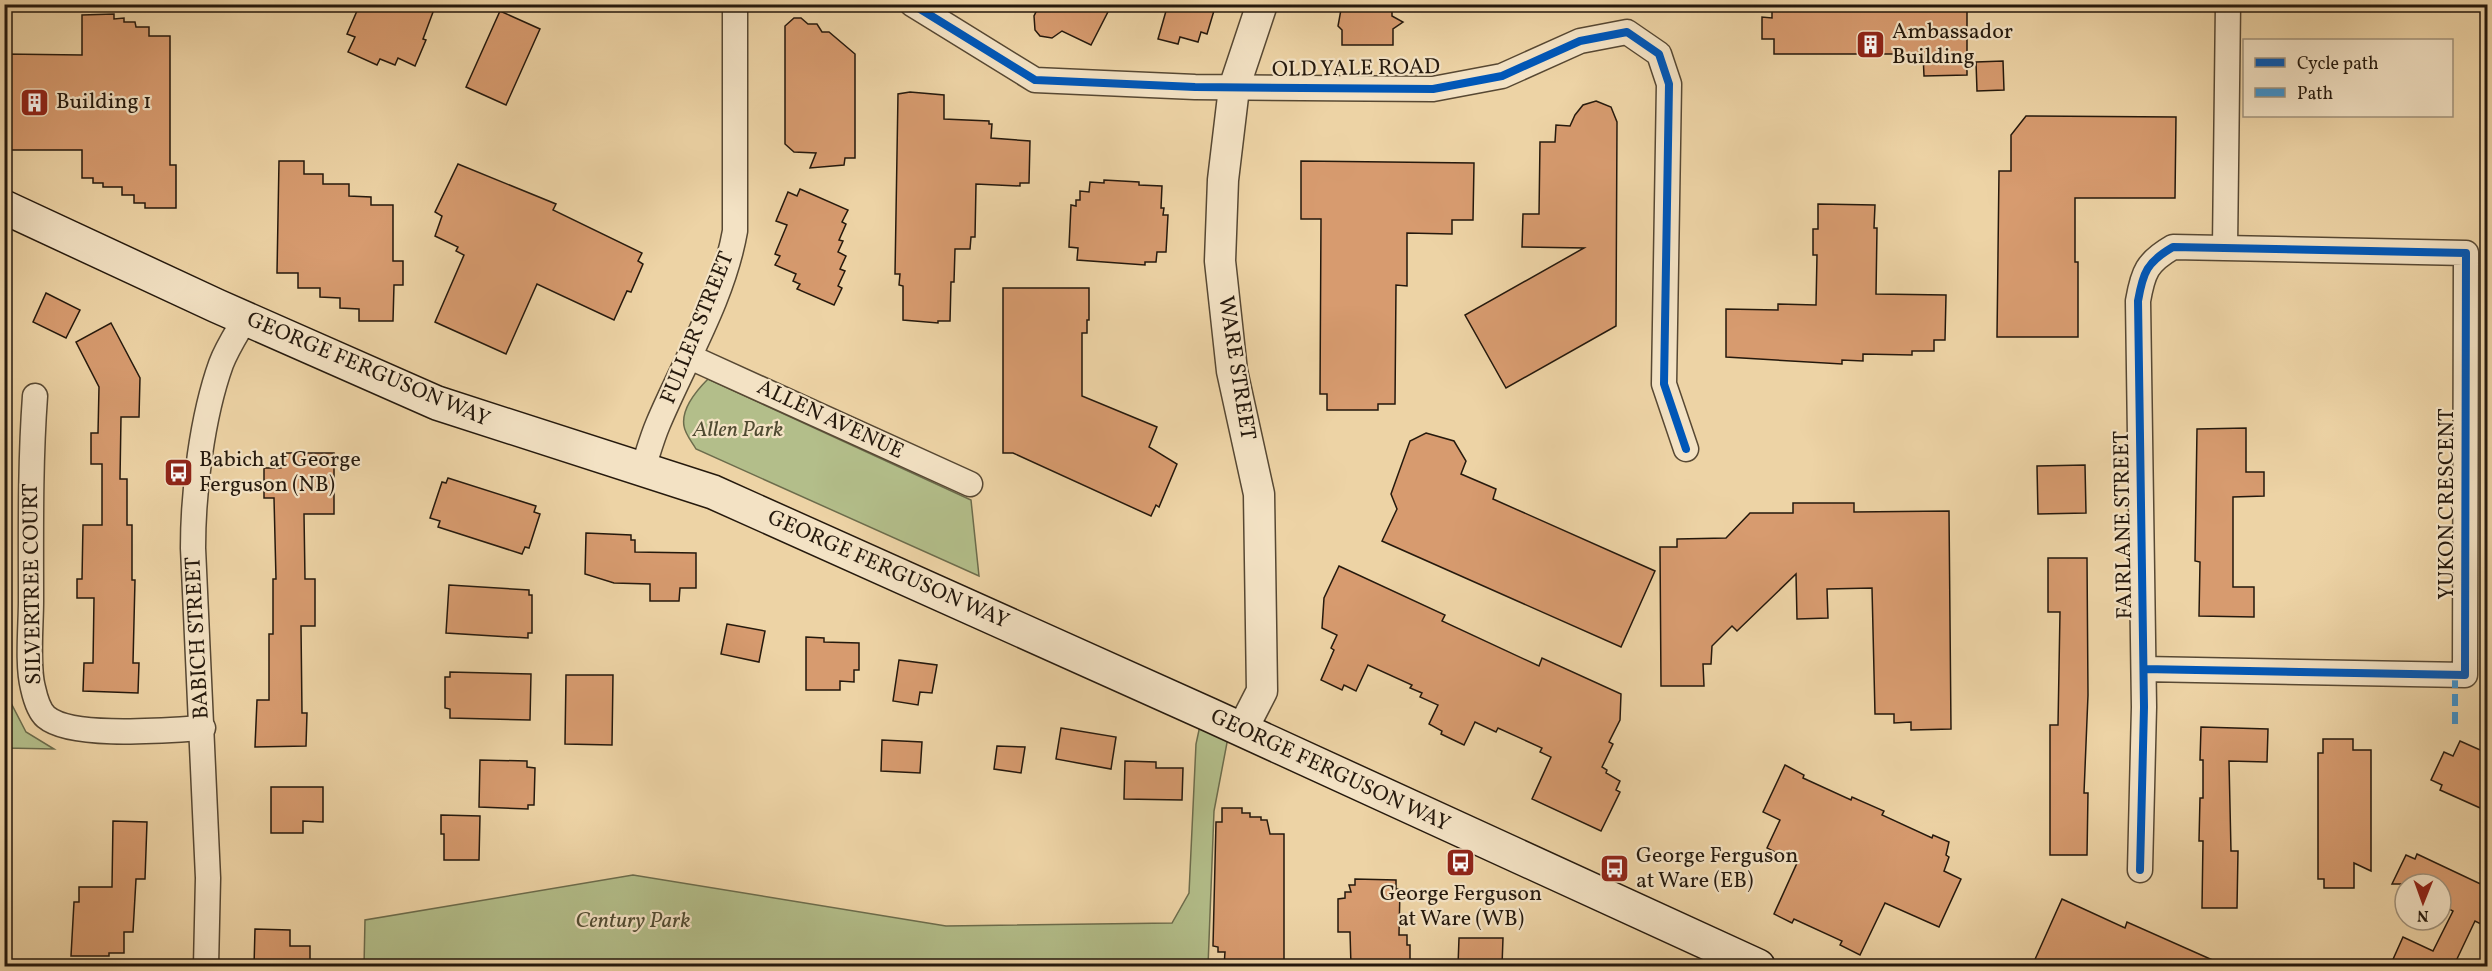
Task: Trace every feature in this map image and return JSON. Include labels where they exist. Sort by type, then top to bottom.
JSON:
[{"type":"main road","name":"GEORGE FERGUSON WAY","points":[[4,207],[245,319],[436,403],[643,468],[734,501],[1758,966]]},
{"type":"street","name":"FULLER STREET","points":[[643,468],[657,426],[690,357],[731,256],[735,231],[735,4]]},
{"type":"street","name":"OLD YALE ROAD","points":[[912,4],[1035,80],[1234,88],[1432,89],[1502,76],[1580,41],[1627,32],[1659,54],[1669,84],[1664,384],[1686,449]]},
{"type":"street","name":"WARE STREET","points":[[1242,730],[1262,691],[1259,494],[1232,371],[1220,261],[1222,180],[1234,88],[1262,4]]},
{"type":"street","points":[[2225,247],[2228,4]]},
{"type":"street","name":"FAIRLANE STREET","points":[[2140,870],[2144,669],[2138,302],[2143,276],[2156,257],[2173,247],[2225,247]]},
{"type":"street","name":"YUKON CRESCENT","points":[[2144,669],[2465,675],[2466,253],[2225,247]]},
{"type":"street","name":"BABICH STREET","points":[[206,966],[208,878],[193,503],[219,372],[245,319]]},
{"type":"street","name":"ALLEN AVENUE","points":[[690,357],[969,484]]},
{"type":"street","name":"SILVERTREE COURT","points":[[35,396],[31,451],[31,650],[32,686],[39,705],[45,716],[63,726],[83,730],[203,728]]},
{"type":"green space","name":"Allen Park","points":[[708,379],[971,500],[979,576],[696,449],[684,426],[685,413],[691,400]]},
{"type":"green space","points":[[4,668],[8,668],[9,699],[26,732],[54,749],[5,748]]},
{"type":"green space","name":"Century Park","points":[[1202,716],[1230,727],[1214,811],[1208,966],[364,966],[365,920],[633,875],[946,926],[1172,923],[1189,893],[1196,744]]},
{"type":"building","points":[[360,4],[436,4],[423,39],[426,40],[415,66],[398,58],[395,65],[380,59],[377,65],[348,52],[355,37],[347,34]]},
{"type":"building","points":[[1040,4],[1112,4],[1091,45],[1062,31],[1052,38],[1040,36],[1035,30],[1034,16]]},
{"type":"building","points":[[1168,4],[1216,4],[1207,34],[1201,32],[1198,42],[1180,37],[1178,44],[1158,39]]},
{"type":"building","points":[[1342,4],[1392,4],[1392,16],[1403,22],[1393,29],[1393,45],[1342,45],[1342,30],[1338,26]]},
{"type":"building","name":"Ambassador Building","points":[[1772,4],[1967,4],[1967,75],[1924,76],[1923,54],[1774,54],[1774,39],[1762,39],[1762,17],[1772,18]]},
{"type":"building","points":[[500,11],[540,29],[506,105],[466,87]]},
{"type":"building","points":[[114,14],[114,19],[124,18],[124,22],[135,22],[136,27],[149,27],[149,36],[170,36],[170,165],[176,165],[176,208],[145,208],[145,203],[134,203],[134,195],[122,195],[122,187],[103,187],[103,183],[93,183],[93,178],[82,178],[82,150],[4,150],[4,54],[82,55],[82,15]]},
{"type":"building","points":[[794,18],[801,18],[808,24],[817,24],[822,32],[829,32],[855,54],[855,158],[845,158],[844,165],[810,168],[816,153],[794,152],[785,144],[785,26]]},
{"type":"building","points":[[2003,61],[2004,90],[1977,91],[1976,62]]},
{"type":"building","points":[[910,92],[944,95],[944,119],[989,121],[989,124],[992,124],[991,138],[1030,141],[1029,183],[1020,183],[1020,186],[976,184],[975,237],[971,237],[970,249],[955,249],[950,321],[938,321],[938,323],[903,320],[903,286],[899,285],[900,274],[895,274],[898,94]]},
{"type":"building","points":[[1596,101],[1611,107],[1617,122],[1616,326],[1506,388],[1465,315],[1584,248],[1522,247],[1523,214],[1539,214],[1540,142],[1555,142],[1556,125],[1570,126],[1583,105]]},
{"type":"building","points":[[2026,116],[2176,117],[2175,198],[2075,198],[2078,337],[1997,337],[1999,171],[2011,171],[2011,135]]},
{"type":"building","points":[[279,161],[304,161],[304,174],[323,174],[323,184],[349,184],[349,196],[371,197],[371,205],[393,205],[393,261],[403,261],[403,285],[394,285],[393,321],[359,321],[359,309],[340,308],[340,298],[320,297],[320,288],[298,288],[298,273],[277,273]]},
{"type":"building","points":[[1301,161],[1474,163],[1473,220],[1452,220],[1452,234],[1407,233],[1407,286],[1396,285],[1395,404],[1378,404],[1378,410],[1327,410],[1327,394],[1320,394],[1321,219],[1301,219]]},
{"type":"building","points":[[458,164],[556,204],[553,210],[642,253],[638,261],[643,264],[631,292],[627,291],[614,320],[537,284],[506,354],[435,322],[464,255],[456,251],[458,247],[435,236],[442,216],[435,212]]},
{"type":"building","points":[[1104,180],[1162,186],[1161,208],[1164,208],[1163,215],[1168,215],[1166,252],[1157,252],[1156,262],[1145,262],[1145,265],[1077,260],[1078,248],[1069,247],[1071,205],[1076,206],[1076,200],[1080,200],[1080,191],[1089,192],[1090,182],[1104,183]]},
{"type":"building","points":[[800,189],[848,210],[842,222],[846,224],[839,240],[843,241],[838,252],[846,256],[840,269],[845,271],[838,286],[842,288],[834,305],[797,289],[800,284],[793,281],[796,274],[775,265],[780,256],[775,254],[787,225],[776,221],[788,192],[797,196]]},
{"type":"building","points":[[1818,204],[1875,205],[1876,294],[1946,295],[1945,340],[1934,340],[1934,351],[1912,351],[1912,355],[1863,354],[1863,361],[1842,360],[1842,364],[1726,357],[1726,309],[1778,310],[1778,304],[1816,305],[1817,255],[1813,255],[1813,229],[1818,229]]},
{"type":"building","points":[[1003,288],[1089,288],[1087,333],[1082,333],[1082,396],[1157,427],[1149,447],[1177,464],[1159,507],[1156,505],[1151,516],[1013,453],[1003,453]]},
{"type":"building","points":[[46,293],[80,310],[66,338],[33,322]]},
{"type":"building","points":[[111,323],[140,378],[139,417],[121,417],[120,479],[127,479],[127,525],[132,525],[132,580],[135,580],[133,663],[139,663],[138,693],[83,691],[84,663],[93,663],[94,598],[77,598],[77,579],[82,579],[83,525],[102,525],[102,464],[91,464],[91,433],[98,433],[99,387],[76,342]]},
{"type":"building","points":[[2246,428],[2246,472],[2264,472],[2264,496],[2233,497],[2233,587],[2254,587],[2254,617],[2199,616],[2200,562],[2195,561],[2197,429]]},
{"type":"building","points":[[1426,433],[1454,441],[1466,461],[1461,474],[1496,489],[1493,499],[1655,571],[1621,647],[1382,541],[1397,509],[1391,494],[1410,441]]},
{"type":"building","points":[[281,453],[334,453],[334,514],[304,514],[305,579],[315,579],[315,626],[301,626],[302,713],[307,713],[306,746],[255,747],[257,700],[269,700],[269,634],[273,634],[273,579],[276,579],[274,498],[264,498],[264,468],[281,468]]},
{"type":"building","points":[[2085,465],[2086,513],[2038,514],[2037,466]]},
{"type":"building","points":[[448,478],[536,506],[534,512],[540,514],[529,548],[525,547],[522,554],[438,527],[440,521],[430,518],[442,482],[446,483]]},
{"type":"building","points":[[1793,503],[1854,503],[1854,512],[1949,511],[1951,729],[1911,730],[1911,722],[1894,723],[1894,714],[1875,714],[1872,588],[1827,589],[1828,618],[1797,619],[1796,574],[1737,631],[1732,626],[1712,646],[1711,664],[1703,664],[1704,686],[1661,686],[1660,547],[1677,547],[1677,539],[1726,538],[1750,513],[1793,513]]},
{"type":"building","points":[[586,533],[631,535],[631,540],[635,540],[635,552],[696,553],[696,588],[680,588],[679,601],[650,601],[650,584],[614,583],[585,574]]},
{"type":"building","points":[[2048,558],[2087,558],[2088,695],[2084,793],[2088,793],[2087,855],[2050,855],[2050,725],[2058,725],[2060,612],[2048,612]]},
{"type":"building","points":[[1339,566],[1445,615],[1442,621],[1539,666],[1542,658],[1621,694],[1620,720],[1609,742],[1613,744],[1602,767],[1607,770],[1606,773],[1620,781],[1616,790],[1620,792],[1601,831],[1532,799],[1551,757],[1540,752],[1542,748],[1498,728],[1496,732],[1475,722],[1464,745],[1441,734],[1442,731],[1429,724],[1438,705],[1420,697],[1422,693],[1410,688],[1412,685],[1368,665],[1356,691],[1344,685],[1342,690],[1321,680],[1334,650],[1331,648],[1337,635],[1322,628],[1324,598]]},
{"type":"building","points":[[449,585],[529,590],[529,595],[532,595],[532,633],[528,633],[528,638],[446,633]]},
{"type":"building","points":[[727,624],[765,631],[759,662],[721,654]]},
{"type":"building","points":[[806,637],[824,638],[824,642],[859,643],[859,670],[854,670],[854,682],[840,681],[840,690],[806,690]]},
{"type":"building","points":[[899,660],[937,665],[932,693],[920,692],[918,705],[893,701]]},
{"type":"building","points":[[450,672],[531,674],[530,720],[450,718],[450,709],[445,708],[445,677],[450,677]]},
{"type":"building","points":[[566,675],[613,675],[612,745],[565,744]]},
{"type":"building","points":[[2201,727],[2268,729],[2267,762],[2229,761],[2231,851],[2238,851],[2237,908],[2202,908],[2203,841],[2199,841],[2200,798],[2203,798],[2203,760],[2200,760]]},
{"type":"building","points":[[1061,728],[1116,737],[1111,769],[1056,759]]},
{"type":"building","points":[[2323,739],[2353,739],[2353,750],[2371,750],[2371,871],[2354,863],[2354,888],[2324,888],[2324,879],[2318,879],[2318,753],[2323,753]]},
{"type":"building","points":[[882,740],[922,742],[920,773],[881,771]]},
{"type":"building","points":[[2460,741],[2487,753],[2487,811],[2440,790],[2442,785],[2431,780],[2444,752],[2453,756]]},
{"type":"building","points":[[997,746],[1025,747],[1021,773],[994,769]]},
{"type":"building","points":[[480,760],[527,761],[527,767],[535,768],[534,805],[528,805],[528,809],[479,807]]},
{"type":"building","points":[[1125,761],[1156,762],[1156,768],[1183,768],[1182,800],[1124,799]]},
{"type":"building","points":[[1785,765],[1804,775],[1803,778],[1851,800],[1852,797],[1884,811],[1882,815],[1932,838],[1933,835],[1949,842],[1946,855],[1949,857],[1944,871],[1961,879],[1939,927],[1885,903],[1860,955],[1840,945],[1842,941],[1794,919],[1792,923],[1774,914],[1797,863],[1767,848],[1780,820],[1763,812]]},
{"type":"building","points":[[271,787],[323,787],[323,822],[303,821],[303,833],[271,833]]},
{"type":"building","points":[[1222,808],[1242,808],[1242,813],[1250,813],[1250,817],[1261,817],[1261,820],[1267,820],[1270,834],[1284,834],[1284,966],[1224,966],[1225,952],[1218,952],[1218,947],[1213,946],[1216,822],[1222,822]]},
{"type":"building","points":[[441,815],[480,816],[479,860],[444,860]]},
{"type":"building","points":[[113,821],[147,822],[145,879],[136,879],[133,932],[124,932],[124,953],[109,953],[109,956],[71,956],[74,902],[79,902],[79,887],[112,887]]},
{"type":"building","points":[[2417,854],[2487,887],[2487,927],[2475,921],[2456,961],[2468,966],[2390,966],[2403,937],[2433,951],[2442,932],[2453,932],[2453,872],[2398,872],[2406,855],[2415,859]]},
{"type":"building","points":[[1355,879],[1396,880],[1396,889],[1400,889],[1399,935],[1407,935],[1407,945],[1410,945],[1410,966],[1351,966],[1350,932],[1338,932],[1338,899],[1345,898],[1345,892],[1351,892],[1349,885],[1355,885]]},
{"type":"building","points":[[2062,899],[2125,928],[2127,922],[2226,966],[2032,966]]},
{"type":"building","points":[[255,929],[290,930],[290,946],[310,946],[310,966],[254,966]]},
{"type":"building","points":[[1459,938],[1503,938],[1502,966],[1458,966]]},
{"type":"marked path","points":[[2455,675],[2455,724]]},
{"type":"cycle path","points":[[912,4],[1035,80],[1195,87],[1433,89],[1502,76],[1580,41],[1627,32],[1659,54],[1669,84],[1664,384],[1686,449]]},
{"type":"cycle path","points":[[2140,870],[2144,707],[2138,301],[2144,275],[2157,258],[2173,247],[2466,253],[2465,675],[2144,669]]},
{"type":"place","name":"Ambassador Building","points":[[1871,45]]},
{"type":"place","name":"Building 1","points":[[35,102]]},
{"type":"place","name":"Babich at George Ferguson (NB)","points":[[178,473]]},
{"type":"place","name":"George Ferguson at Ware (WB)","points":[[1461,862]]},
{"type":"place","name":"George Ferguson at Ware (EB)","points":[[1615,869]]}]
